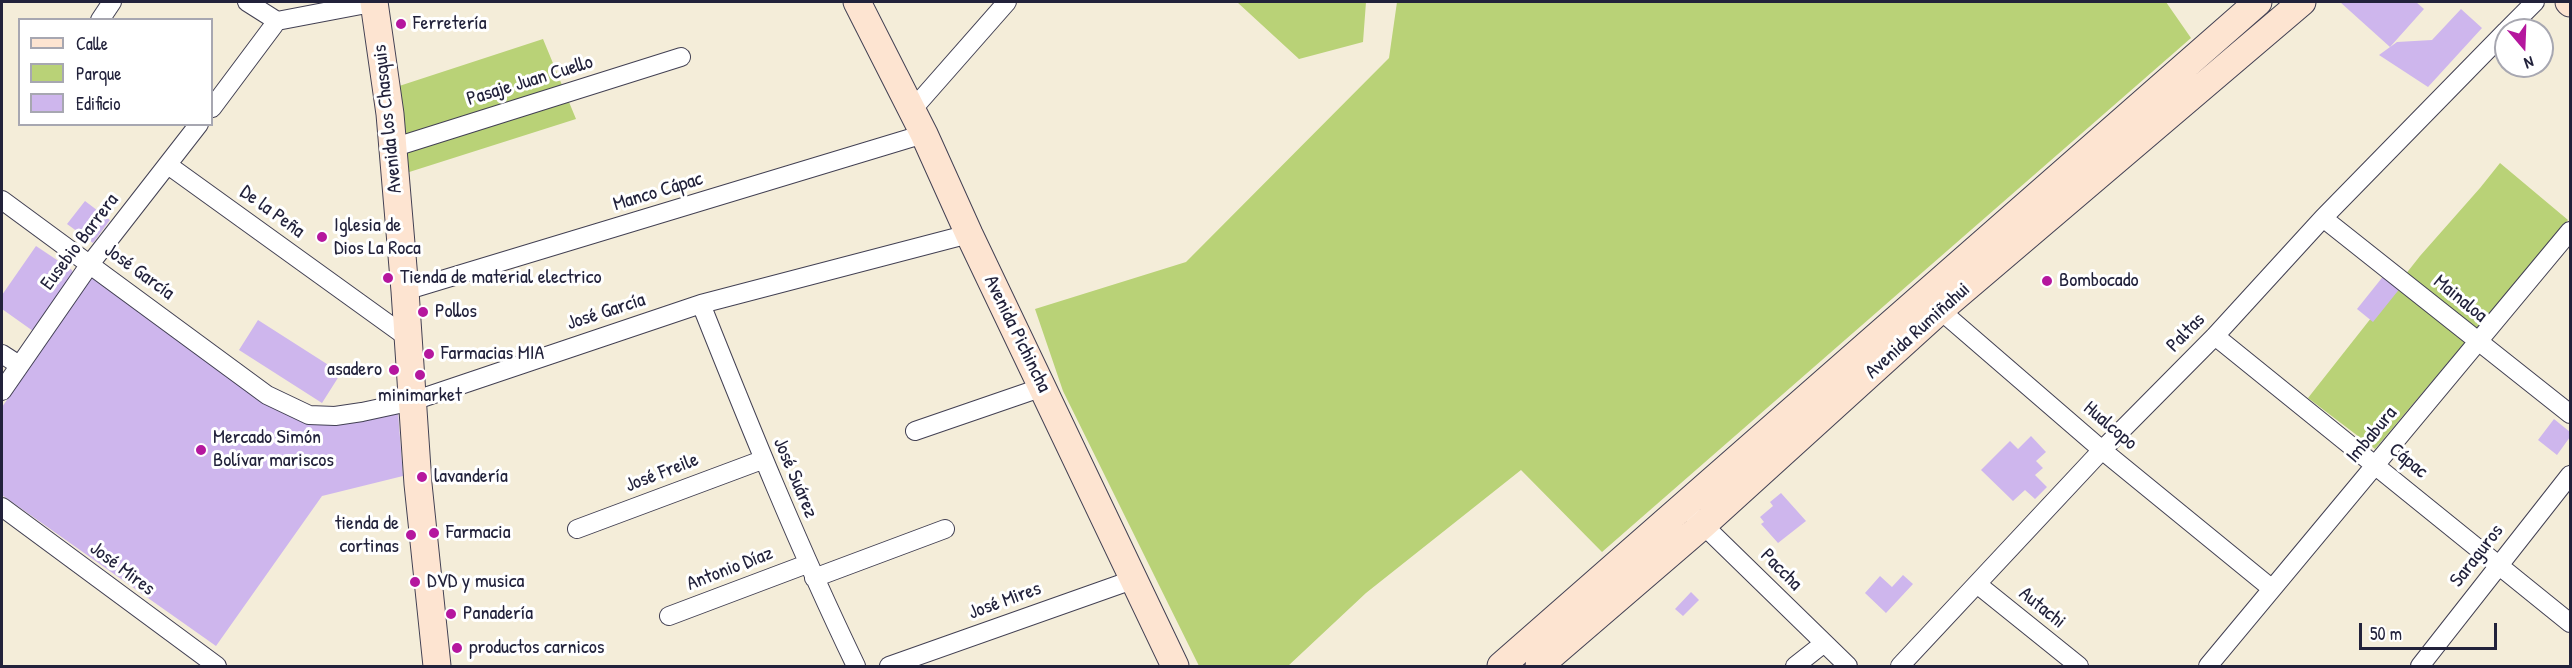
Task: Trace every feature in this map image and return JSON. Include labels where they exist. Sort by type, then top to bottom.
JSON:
[{"type":"main road","name":"Avenida los Chasquis","points":[[375,2],[390,114],[418,484],[437,666]]},
{"type":"main road","name":"Avenida Pichincha","points":[[857,2],[918,122],[1175,666]]},
{"type":"main road","name":"Avenida Rumiñahui","points":[[1539,666],[1703,525],[1931,303],[2258,2]]},
{"type":"main road","name":"Avenida Rumiñahui","points":[[1501,666],[1683,504],[2302,2]]},
{"type":"street","points":[[101,18],[112,2]]},
{"type":"street","points":[[247,2],[277,21]]},
{"type":"street","points":[[213,107],[277,21],[375,2]]},
{"type":"street","points":[[918,122],[1007,2]]},
{"type":"street","name":"Paltas","points":[[2518,18],[2535,2]]},
{"type":"street","name":"Paltas","points":[[1900,666],[2102,450],[2215,336],[2323,218],[2494,42]]},
{"type":"street","name":"Pasaje Juan Cuello","points":[[392,148],[681,57]]},
{"type":"street","name":"Manco Cápac","points":[[405,291],[918,122]]},
{"type":"street","name":"Eusebio Barrera","points":[[2,391],[90,264],[197,126]]},
{"type":"street","name":"De la Peña","points":[[168,165],[408,338]]},
{"type":"street","name":"José García","points":[[2,200],[267,395],[309,415],[335,416],[412,401],[701,304],[969,234]]},
{"type":"street","name":"Mainaloa","points":[[2323,218],[2478,343],[2571,414]]},
{"type":"street","name":"Imbabura","points":[[2208,666],[2571,231]]},
{"type":"street","name":"Hualcopo","points":[[1931,303],[2102,450],[2271,588]]},
{"type":"street","name":"José Suárez","points":[[701,304],[762,460],[856,666]]},
{"type":"street","name":"Cápac","points":[[2215,336],[2377,464],[2571,623]]},
{"type":"street","points":[[2,354],[19,365]]},
{"type":"street","points":[[915,431],[1042,387]]},
{"type":"street","name":"José Freile","points":[[577,529],[762,460]]},
{"type":"street","name":"Saraguros","points":[[2420,666],[2499,563],[2571,475]]},
{"type":"street","name":"Paccha","points":[[1683,504],[1823,644],[1848,666]]},
{"type":"street","name":"José Mires","points":[[2,507],[217,666]]},
{"type":"street","name":"Antonio Díaz","points":[[669,616],[945,529]]},
{"type":"street","name":"José Mires","points":[[889,666],[1135,579]]},
{"type":"street","name":"Autachi","points":[[1977,584],[2079,666]]},
{"type":"street","points":[[1795,666],[1823,644]]},
{"type":"green space","points":[[1237,2],[1366,2],[1363,42],[1299,59]]},
{"type":"green space","points":[[1397,2],[2166,2],[2191,38],[1602,552],[1521,470],[1366,593],[1288,666],[1199,666],[1063,391],[1035,309],[1186,262],[1389,58]]},
{"type":"green space","points":[[543,39],[576,119],[403,174],[390,89]]},
{"type":"green space","points":[[2500,163],[2568,220],[2375,449],[2308,398],[2420,256]]},
{"type":"building","points":[[2340,2],[2416,2],[2424,9],[2390,47]]},
{"type":"building","points":[[2461,9],[2482,28],[2428,87],[2379,55],[2397,42],[2432,40]]},
{"type":"building","points":[[85,201],[110,220],[93,243],[67,224]]},
{"type":"building","points":[[36,246],[72,270],[73,275],[33,331],[2,309],[2,295]]},
{"type":"building","points":[[2385,274],[2401,287],[2373,322],[2357,309]]},
{"type":"building","name":"Mercado Simón Bolívar mariscos","points":[[92,275],[263,402],[307,424],[398,412],[403,476],[322,496],[216,646],[2,495],[2,407]]},
{"type":"building","points":[[258,320],[341,373],[322,403],[239,350]]},
{"type":"building","points":[[2554,419],[2570,432],[2570,437],[2557,455],[2538,440]]},
{"type":"building","points":[[2031,436],[2046,452],[2036,461],[2043,468],[2035,475],[2047,487],[2035,499],[2025,490],[2013,501],[1981,470],[2010,441],[2018,449]]},
{"type":"building","points":[[1781,493],[1806,521],[1778,543],[1761,524],[1764,522],[1760,517],[1773,506],[1770,502]]},
{"type":"building","points":[[1903,575],[1913,584],[1886,613],[1865,593],[1880,576],[1892,587]]},
{"type":"building","points":[[1691,592],[1699,600],[1683,616],[1675,609]]},
{"type":"place","name":"Ferretería","points":[[401,24]]},
{"type":"place","name":"Iglesia de Dios La Roca","points":[[322,237]]},
{"type":"place","name":"Tienda de material electrico","points":[[388,278]]},
{"type":"place","name":"Bombocado","points":[[2047,281]]},
{"type":"place","name":"Pollos","points":[[423,312]]},
{"type":"place","name":"Farmacias MIA","points":[[429,354]]},
{"type":"place","name":"asadero","points":[[394,370]]},
{"type":"place","name":"minimarket","points":[[420,375]]},
{"type":"place","name":"Mercado Simón Bolívar mariscos","points":[[201,450]]},
{"type":"place","name":"lavandería","points":[[422,477]]},
{"type":"place","name":"Farmacia","points":[[434,533]]},
{"type":"place","name":"tienda de cortinas","points":[[411,535]]},
{"type":"place","name":"DVD y musica","points":[[415,582]]},
{"type":"place","name":"Panadería","points":[[451,614]]},
{"type":"place","name":"productos carnicos","points":[[457,648]]}]
